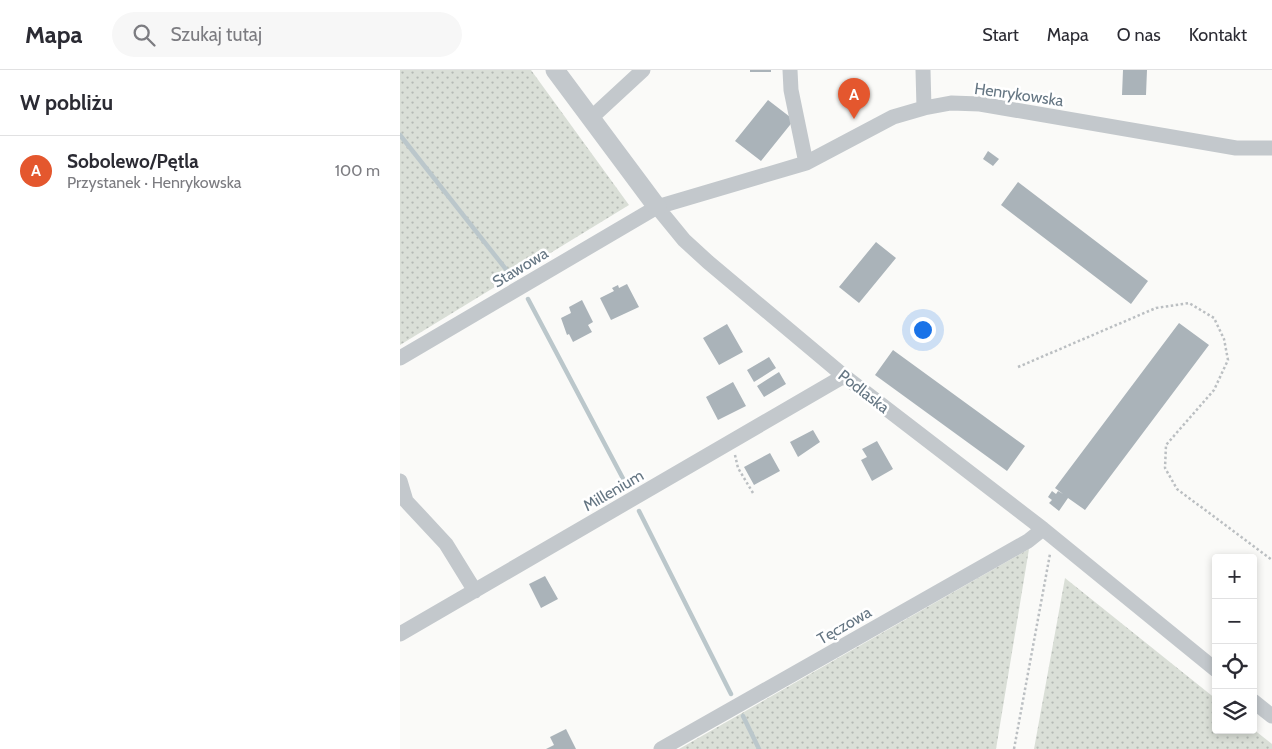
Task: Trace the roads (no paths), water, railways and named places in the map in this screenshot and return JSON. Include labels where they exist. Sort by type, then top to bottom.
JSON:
[{"type":"street","name":"Podlaska","points":[[555,70],[657,207],[679,234],[708,262],[844,376],[1048,533],[1212,667]]},
{"type":"street","points":[[591,118],[642,70]]},
{"type":"street","points":[[790,70],[791,90],[806,163]]},
{"type":"street","points":[[923,70],[924,108]]},
{"type":"street","name":"Henrykowska","points":[[657,207],[806,163],[893,117],[924,108],[952,103],[980,104],[1236,148],[1272,148]]},
{"type":"street","name":"Stawowa","points":[[400,358],[657,207]]},
{"type":"street","name":"Millenium","points":[[400,634],[844,376]]},
{"type":"street","points":[[400,481],[406,501],[446,544],[474,591]]},
{"type":"street","name":"Tęczowa","points":[[661,749],[1028,540],[1048,533]]},
{"type":"street","points":[[1257,704],[1272,716]]},
{"type":"waterway","points":[[400,135],[512,277]]},
{"type":"waterway","points":[[528,299],[628,488]]},
{"type":"waterway","points":[[639,511],[731,694]]},
{"type":"waterway","points":[[743,716],[759,749]]},
{"type":"place","name":"Sobolewo/Pętla","points":[[854,119]]}]
